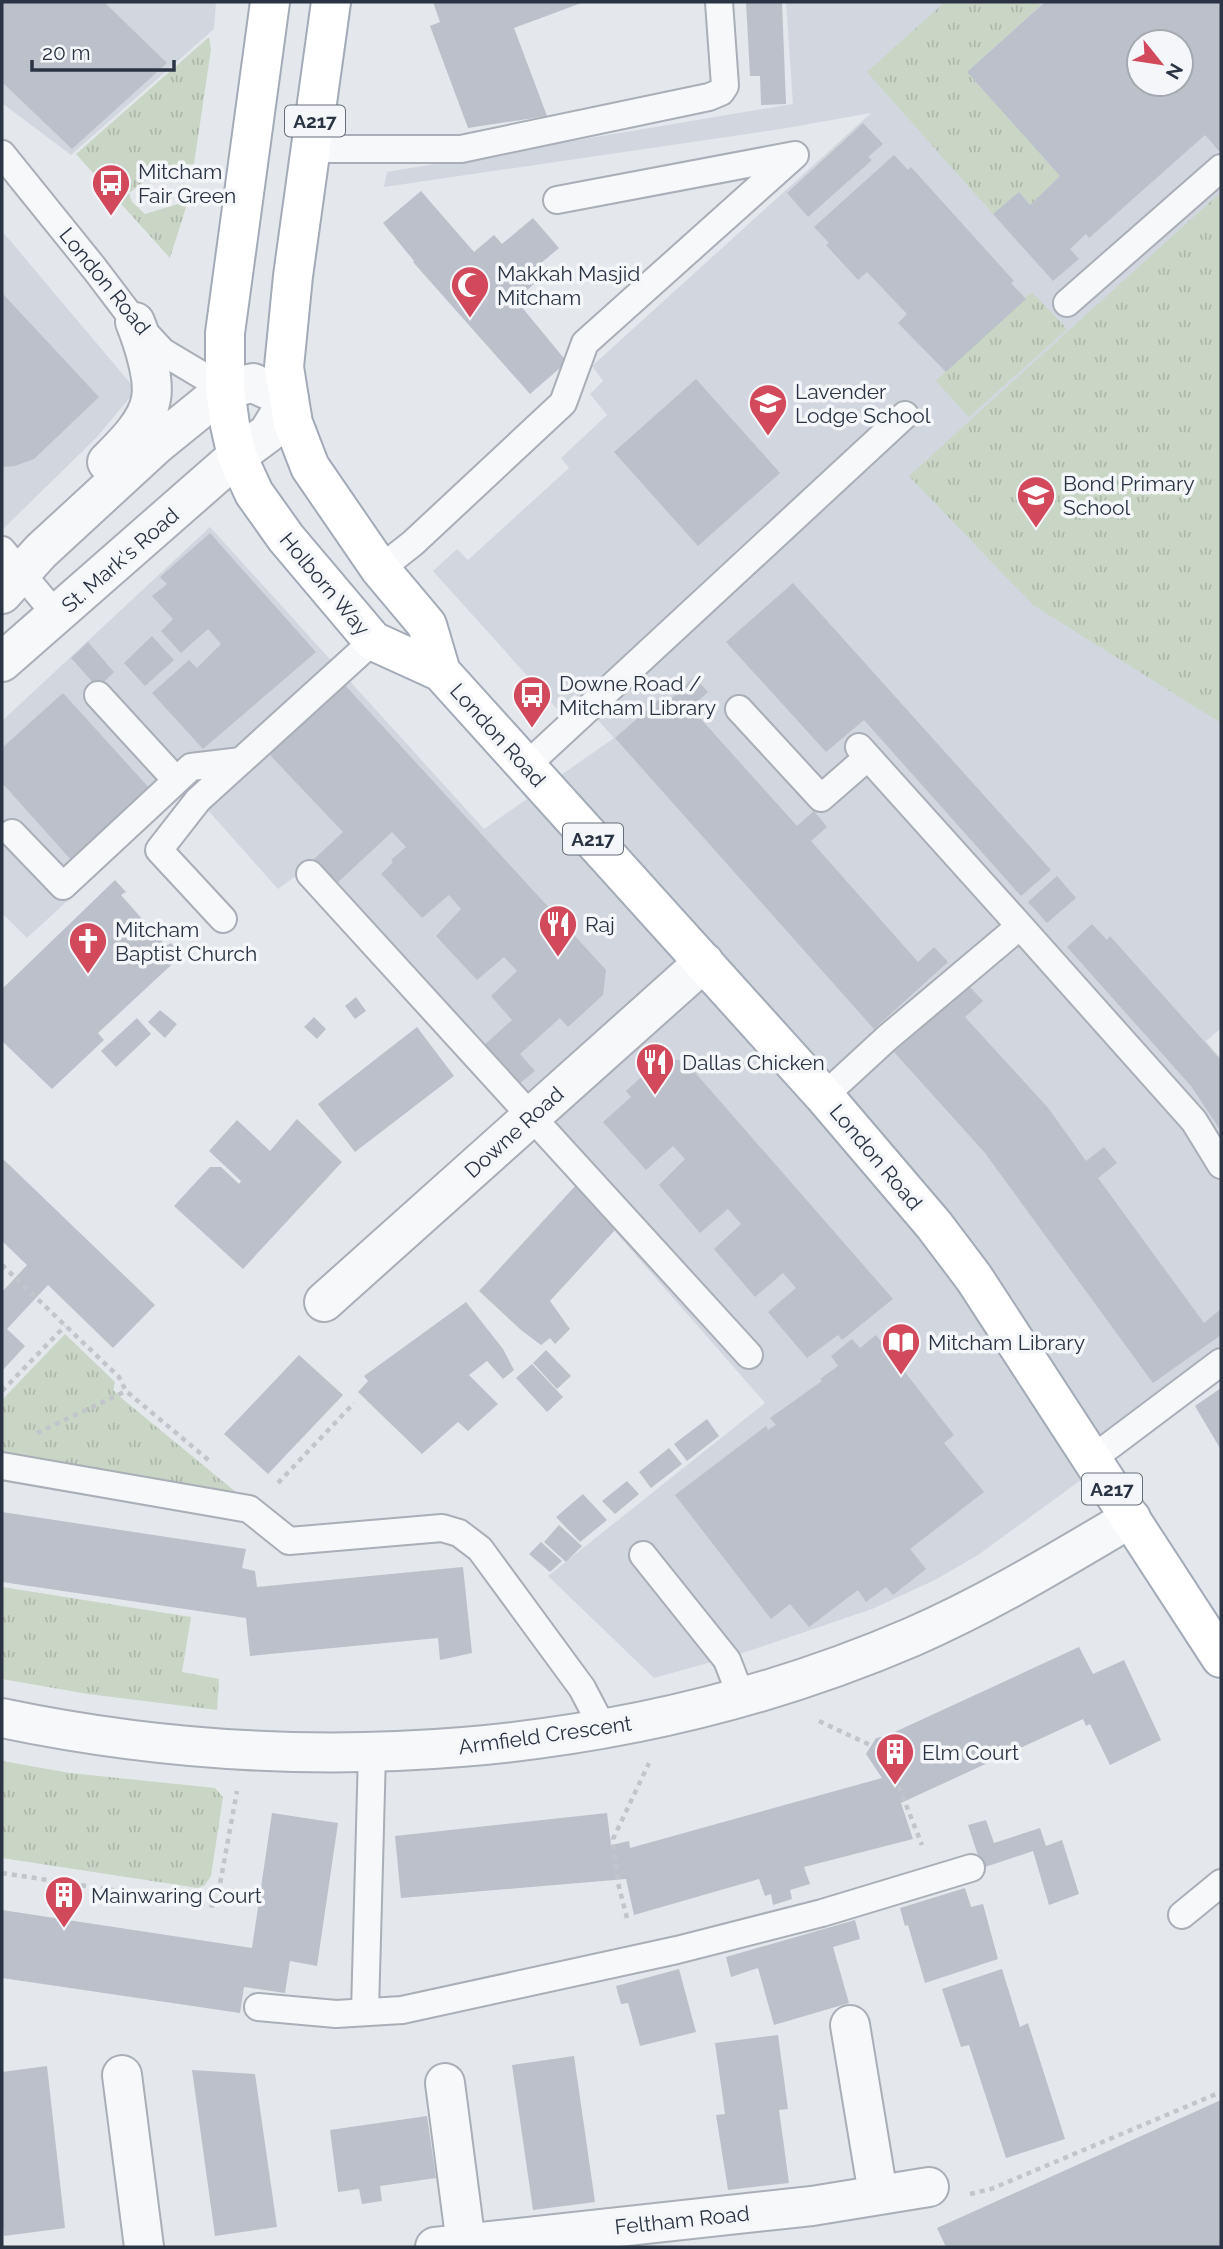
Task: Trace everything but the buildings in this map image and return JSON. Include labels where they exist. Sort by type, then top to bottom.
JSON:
[{"type":"main road","name":"Holborn Way","points":[[270,2],[225,333],[225,389],[237,456],[254,493],[286,538],[373,641],[441,672]]},
{"type":"main road","name":"A217","points":[[331,2],[297,241],[284,367],[289,399],[293,423],[310,467],[380,569],[427,625],[441,672]]},
{"type":"main road","name":"London Road","points":[[441,672],[704,961],[934,1225],[974,1278],[1221,1658]]},
{"type":"street","points":[[7,568],[129,440],[139,426],[152,398],[147,352],[135,323]]},
{"type":"street","points":[[7,568],[225,389],[253,383],[289,399]]},
{"type":"street","name":"St. Mark's Road","points":[[2,663],[237,456],[268,433],[289,399]]},
{"type":"street","name":"Downe Road","points":[[324,1302],[704,961]]},
{"type":"street","name":"Armfield Crescent","points":[[2,1718],[57,1729],[177,1744],[302,1752],[372,1753],[449,1748],[604,1730],[778,1686],[913,1637],[1023,1580],[1131,1518]]},
{"type":"street","points":[[850,2025],[878,2194]]},
{"type":"street","points":[[122,2075],[144,2247]]},
{"type":"street","points":[[445,2083],[450,2246]]},
{"type":"street","name":"Feltham Road","points":[[450,2246],[812,2206],[929,2187]]},
{"type":"lane","points":[[312,149],[461,149],[709,97],[720,92],[725,86],[719,2]]},
{"type":"lane","name":"London Road","points":[[2,154],[87,258],[135,323],[163,352],[225,389]]},
{"type":"lane","points":[[380,569],[413,543],[563,403],[585,343],[795,155],[557,200]]},
{"type":"lane","points":[[1067,303],[1221,168]]},
{"type":"lane","points":[[526,766],[905,415]]},
{"type":"lane","points":[[7,568],[57,616]]},
{"type":"lane","points":[[223,919],[159,850],[198,800],[373,641]]},
{"type":"lane","points":[[98,695],[176,780]]},
{"type":"lane","points":[[739,709],[821,798],[863,752],[1194,1121],[1221,1165]]},
{"type":"lane","points":[[12,833],[63,886],[191,767],[241,761]]},
{"type":"lane","points":[[310,874],[749,1355]]},
{"type":"lane","points":[[824,1096],[887,1038],[1020,926]]},
{"type":"lane","points":[[1092,1459],[1221,1362]]},
{"type":"lane","points":[[2,1466],[248,1509],[289,1541],[442,1528],[459,1533],[480,1549],[582,1688],[604,1730]]},
{"type":"lane","points":[[643,1555],[727,1660],[741,1696]]},
{"type":"lane","points":[[365,2012],[372,1753]]},
{"type":"lane","points":[[258,2007],[336,2014],[402,2010],[677,1950],[822,1913],[971,1868]]},
{"type":"lane","points":[[1182,1915],[1221,1883]]},
{"type":"path","points":[[2,1265],[120,1377],[126,1391],[218,1468]]},
{"type":"path","points":[[2,1391],[65,1326]]},
{"type":"path","points":[[27,1438],[126,1391]]},
{"type":"path","points":[[248,1509],[259,1502],[354,1403]]},
{"type":"path","points":[[814,1717],[825,1725],[885,1752],[923,1849]]},
{"type":"path","points":[[627,1918],[618,1883],[613,1839],[650,1762]]},
{"type":"path","points":[[2,1873],[216,1906],[237,1790]]},
{"type":"path","points":[[929,2187],[958,2197],[991,2189],[1221,2092]]},
{"type":"shaded area","points":[[2,2],[216,2],[214,29],[71,155],[2,103]]},
{"type":"shaded area","points":[[786,2],[1221,2],[1221,1028],[1206,1041],[1221,1059],[1221,1378],[978,1555],[935,1580],[872,1609],[740,1654],[654,1678],[548,1576],[765,1403],[298,874],[278,889],[189,789],[27,938],[2,913],[2,721],[210,527],[484,829],[614,738],[575,694],[558,710],[433,571],[457,549],[468,560],[569,468],[561,458],[607,415],[590,394],[603,381],[592,366],[871,113],[781,129],[384,187],[387,172],[793,104]]},
{"type":"shaded area","points":[[2,231],[136,390],[97,437],[2,530]]},
{"type":"green space","points":[[945,2],[1038,2],[1041,5],[967,72],[1060,176],[1030,205],[1019,192],[993,214],[867,72]]},
{"type":"green space","points":[[209,37],[211,49],[194,164],[167,168],[129,193],[132,202],[145,214],[188,201],[170,258],[76,154]]},
{"type":"green space","points":[[1221,192],[1221,723],[1033,605],[909,476]]},
{"type":"green space","points":[[1032,292],[1067,329],[969,417],[936,381]]},
{"type":"green space","points":[[65,1334],[115,1382],[113,1390],[237,1493],[2,1455],[2,1400]]},
{"type":"green space","points":[[2,1587],[191,1617],[182,1672],[219,1679],[217,1710],[88,1694],[2,1679]]},
{"type":"green space","points":[[2,1761],[70,1773],[215,1788],[223,1797],[211,1876],[205,1885],[198,1888],[2,1858]]},
{"type":"place","name":"Mitcham Fair Green","points":[[111,217]]},
{"type":"place","name":"Makkah Masjid Mitcham","points":[[470,319]]},
{"type":"place","name":"Lavender Lodge School","points":[[768,437]]},
{"type":"place","name":"Bond Primary School","points":[[1036,529]]},
{"type":"place","name":"Downe Road / Mitcham Library","points":[[532,729]]},
{"type":"place","name":"Raj","points":[[558,958]]},
{"type":"place","name":"Mitcham Baptist Church","points":[[88,975]]},
{"type":"place","name":"Dallas Chicken","points":[[655,1096]]},
{"type":"place","name":"Mitcham Library","points":[[901,1376]]},
{"type":"place","name":"Elm Court","points":[[895,1786]]},
{"type":"place","name":"Mainwaring Court","points":[[64,1929]]}]
